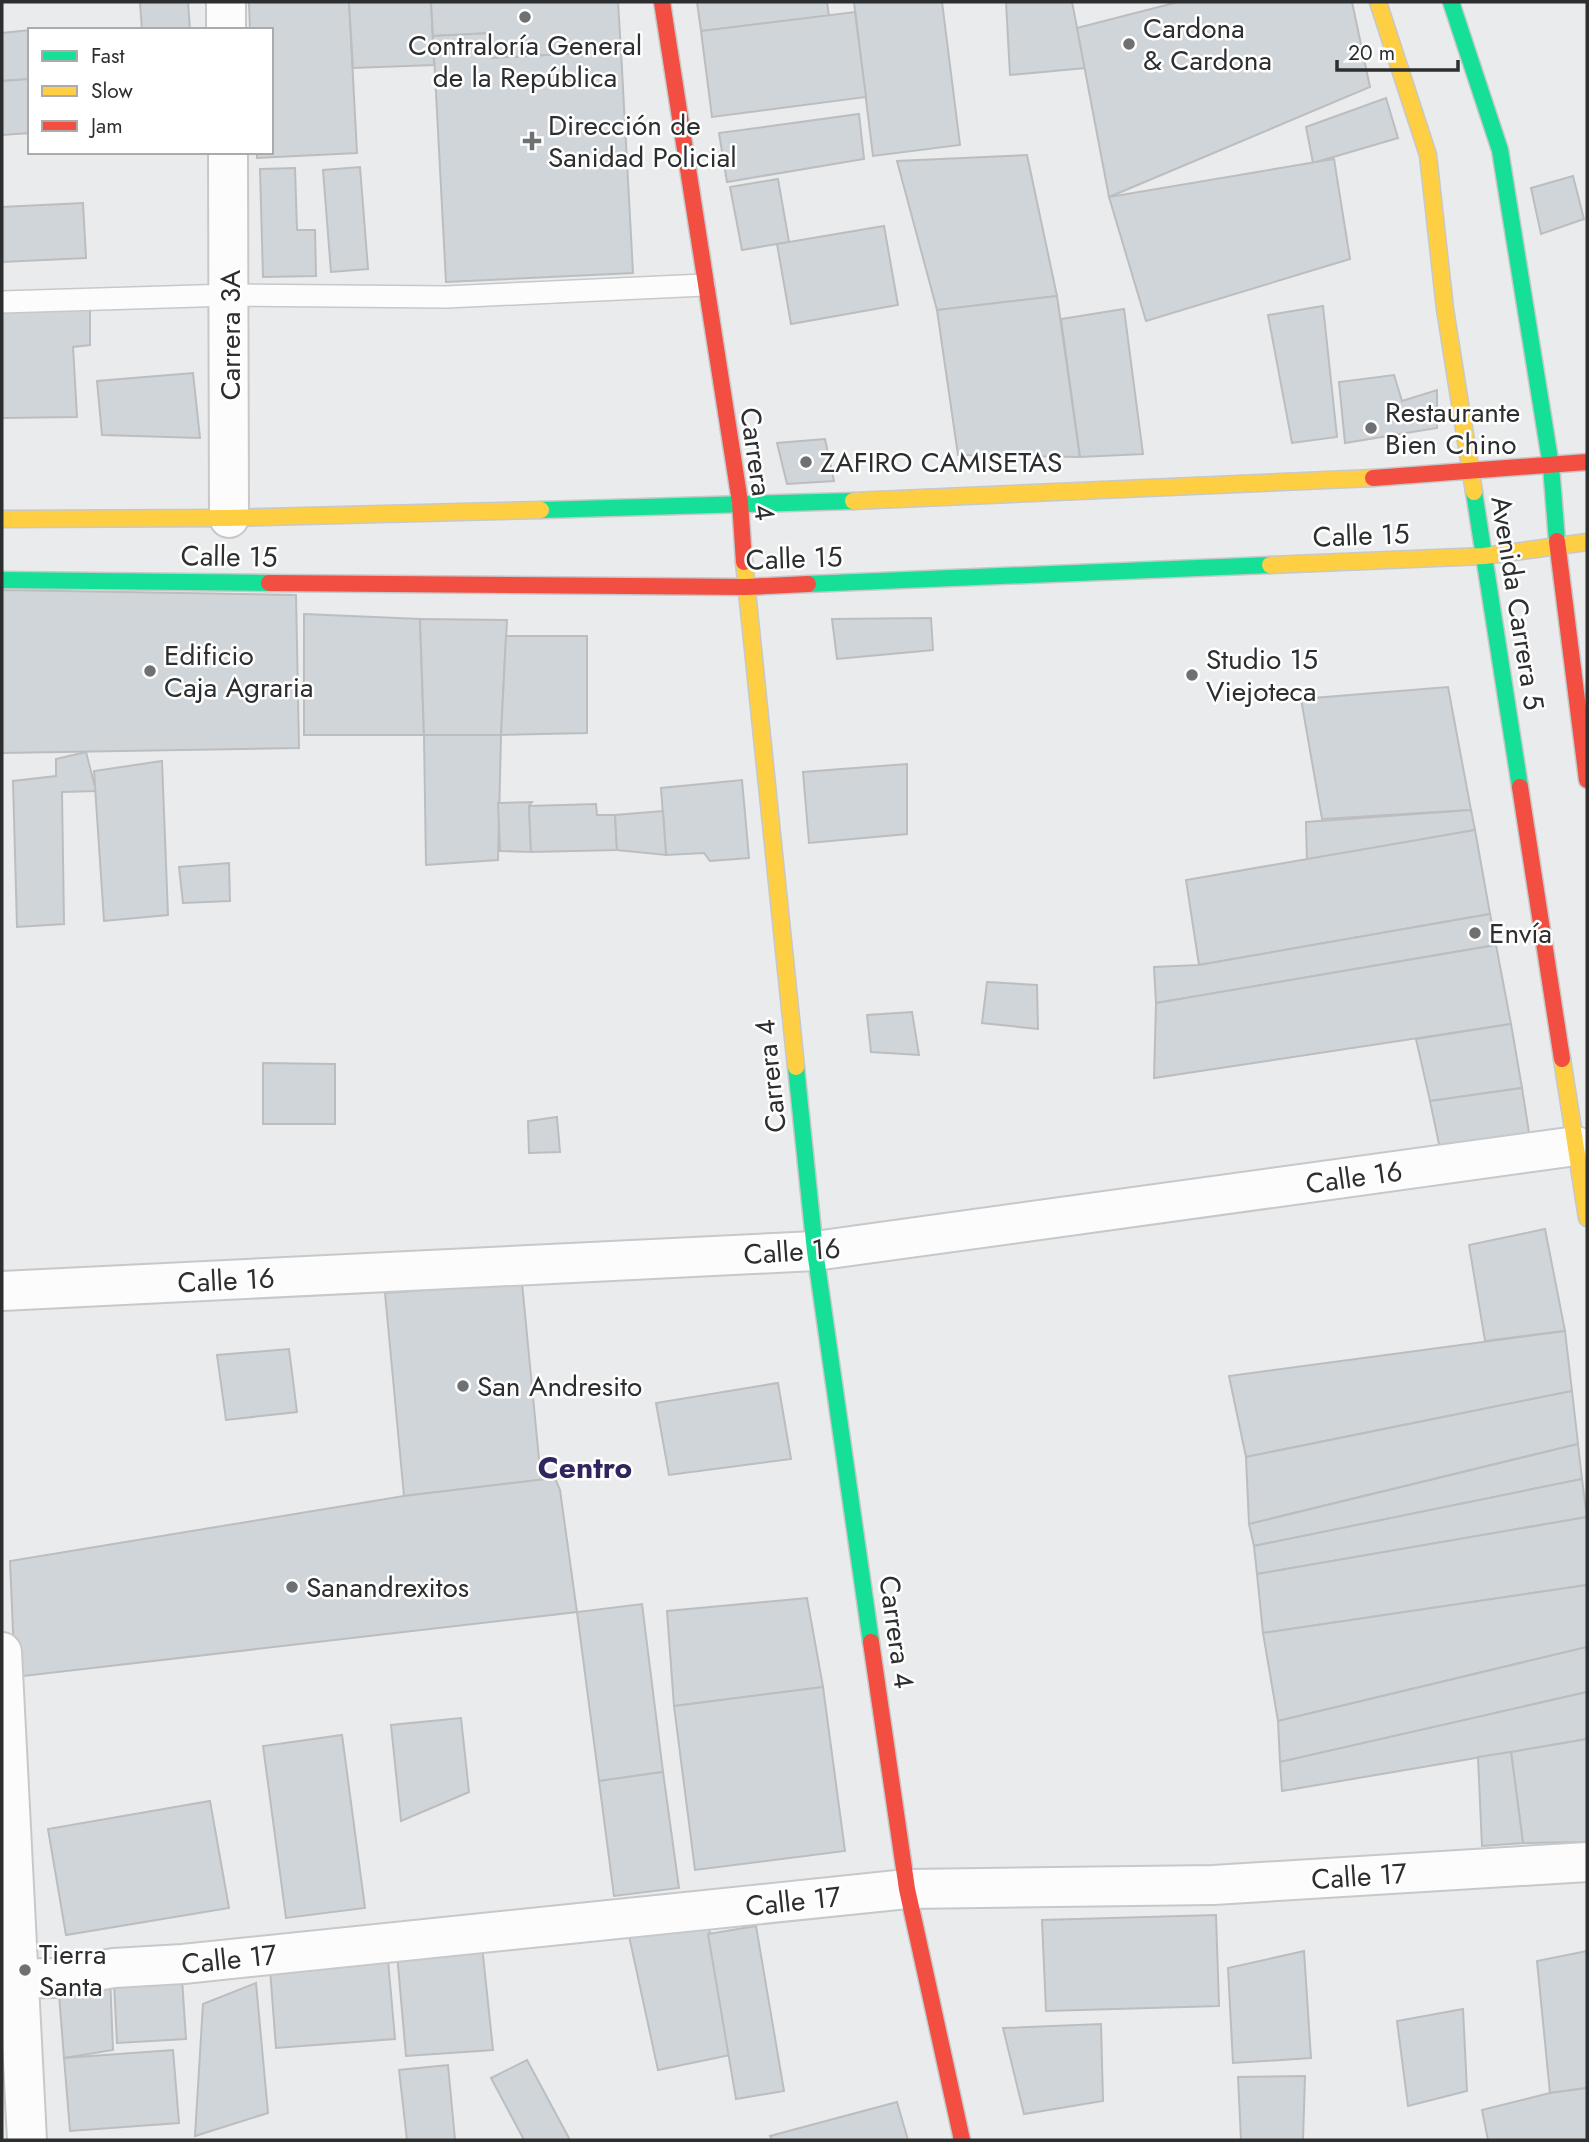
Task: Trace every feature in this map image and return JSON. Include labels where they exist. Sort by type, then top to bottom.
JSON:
[{"type":"main road","name":"Carrera 4","points":[[662,2],[704,285],[740,502],[746,587],[815,1251],[907,1889],[962,2140]]},
{"type":"main road","name":"Avenida Carrera 5","points":[[1378,2],[1428,155],[1445,309],[1587,1218]]},
{"type":"main road","name":"Avenida Carrera 5","points":[[1451,2],[1500,150],[1551,466],[1557,545],[1587,780]]},
{"type":"main road","name":"Calle 15","points":[[2,519],[229,518],[740,502],[971,498],[1471,473],[1587,462]]},
{"type":"main road","name":"Calle 15","points":[[2,580],[746,587],[1484,556],[1587,541]]},
{"type":"street","points":[[226,2],[226,28]]},
{"type":"street","name":"Carrera 3A","points":[[228,154],[231,295],[229,518]]},
{"type":"street","name":"Calle 16","points":[[2,1291],[815,1251],[1576,1146]]},
{"type":"street","points":[[2,1652],[10,1978],[27,2140]]},
{"type":"street","name":"Calle 17","points":[[10,1978],[55,1978],[114,1968],[183,1964],[907,1889],[1213,1885],[1587,1861]]},
{"type":"lane","points":[[2,302],[231,295],[446,297],[704,285]]},
{"type":"building","points":[[140,2],[188,2],[190,28],[142,28]]},
{"type":"building","points":[[249,2],[349,2],[357,153],[257,158],[257,154],[273,154],[273,28],[250,28]]},
{"type":"building","points":[[349,2],[431,2],[434,65],[353,68]]},
{"type":"building","name":"Contraloría General de la República","points":[[431,2],[618,2],[621,51],[492,58],[491,33],[433,36]]},
{"type":"building","points":[[697,2],[827,2],[829,16],[701,31]]},
{"type":"building","points":[[854,2],[942,2],[960,145],[873,156]]},
{"type":"building","points":[[1006,2],[1072,2],[1085,68],[1010,75]]},
{"type":"building","points":[[1178,2],[1352,2],[1370,87],[1109,197],[1077,28]]},
{"type":"building","points":[[855,12],[866,97],[712,117],[701,31]]},
{"type":"building","points":[[28,30],[28,79],[2,81],[2,33]]},
{"type":"building","name":"Dirección de Sanidad Policial","points":[[491,33],[492,58],[621,51],[633,273],[446,282],[433,36]]},
{"type":"building","points":[[28,79],[28,133],[2,135],[2,81]]},
{"type":"building","points":[[1386,98],[1398,138],[1313,163],[1306,127]]},
{"type":"building","points":[[859,114],[864,159],[727,182],[719,133]]},
{"type":"building","points":[[1027,155],[1057,296],[937,310],[897,161]]},
{"type":"building","points":[[1334,159],[1350,259],[1146,321],[1109,197]]},
{"type":"building","points":[[360,167],[368,269],[331,272],[323,170]]},
{"type":"building","points":[[295,168],[297,230],[315,230],[316,276],[263,277],[260,169]]},
{"type":"building","points":[[1573,176],[1584,219],[1541,234],[1531,188]]},
{"type":"building","points":[[778,179],[789,242],[742,250],[730,187]]},
{"type":"building","points":[[83,203],[86,258],[2,262],[2,207]]},
{"type":"building","points":[[884,226],[898,305],[791,324],[777,244]]},
{"type":"building","points":[[1057,296],[1080,457],[958,455],[937,310]]},
{"type":"building","points":[[1323,306],[1337,437],[1292,443],[1268,315]]},
{"type":"building","points":[[90,307],[90,345],[73,347],[77,417],[2,418],[2,312]]},
{"type":"building","points":[[1124,309],[1143,454],[1080,457],[1061,319]]},
{"type":"building","points":[[193,373],[200,438],[102,435],[97,381]]},
{"type":"building","points":[[1394,375],[1402,401],[1437,390],[1437,428],[1345,443],[1339,382]]},
{"type":"building","name":"ZAFIRO CAMISETAS","points":[[825,439],[834,481],[787,484],[777,443]]},
{"type":"building","name":"Edificio Caja Agraria","points":[[2,590],[296,595],[299,748],[2,753]]},
{"type":"building","points":[[304,614],[420,619],[424,735],[304,735]]},
{"type":"building","points":[[931,618],[933,650],[837,659],[832,619]]},
{"type":"building","points":[[420,619],[507,620],[501,735],[424,735]]},
{"type":"building","points":[[506,636],[587,636],[587,733],[501,735]]},
{"type":"building","points":[[1448,687],[1471,810],[1322,819],[1301,699]]},
{"type":"building","points":[[424,735],[501,735],[498,860],[426,865]]},
{"type":"building","points":[[86,752],[96,791],[62,792],[64,924],[17,927],[13,781],[56,776],[56,759]]},
{"type":"building","points":[[162,761],[168,915],[104,921],[94,771]]},
{"type":"building","points":[[907,764],[907,834],[809,843],[803,772]]},
{"type":"building","points":[[742,780],[749,858],[710,861],[704,853],[666,855],[661,788]]},
{"type":"building","points":[[532,802],[529,806],[531,852],[500,851],[498,803]]},
{"type":"building","points":[[596,804],[597,815],[615,815],[617,850],[531,852],[529,806]]},
{"type":"building","points":[[1471,810],[1475,830],[1307,861],[1306,822]]},
{"type":"building","points":[[663,811],[666,855],[617,850],[615,815]]},
{"type":"building","points":[[1475,830],[1490,914],[1199,965],[1186,880]]},
{"type":"building","points":[[229,863],[230,901],[183,903],[179,867]]},
{"type":"building","points":[[1490,914],[1496,945],[1156,1003],[1154,967],[1199,965]]},
{"type":"building","points":[[1496,945],[1511,1024],[1154,1078],[1156,1003]]},
{"type":"building","points":[[987,982],[1037,985],[1038,1029],[982,1023]]},
{"type":"building","points":[[912,1012],[919,1055],[871,1052],[867,1015]]},
{"type":"building","points":[[1511,1024],[1522,1088],[1430,1101],[1416,1039]]},
{"type":"building","points":[[263,1063],[335,1064],[335,1124],[263,1124]]},
{"type":"building","points":[[1522,1088],[1530,1139],[1440,1149],[1430,1101]]},
{"type":"building","points":[[557,1117],[560,1152],[529,1153],[528,1121]]},
{"type":"building","points":[[1545,1229],[1565,1331],[1485,1341],[1469,1245]]},
{"type":"building","name":"San Andresito","points":[[522,1283],[541,1480],[404,1496],[385,1293]]},
{"type":"building","points":[[1565,1331],[1572,1391],[1246,1457],[1229,1376]]},
{"type":"building","points":[[289,1349],[297,1412],[226,1420],[217,1355]]},
{"type":"building","points":[[778,1383],[791,1459],[669,1475],[656,1403]]},
{"type":"building","points":[[1572,1391],[1578,1444],[1249,1524],[1246,1457]]},
{"type":"building","points":[[1578,1444],[1582,1479],[1254,1546],[1249,1524]]},
{"type":"building","name":"Sanandrexitos","points":[[555,1478],[560,1490],[577,1612],[15,1677],[10,1561],[404,1496]]},
{"type":"building","points":[[1582,1479],[1587,1517],[1257,1574],[1254,1546]]},
{"type":"building","points":[[1587,1517],[1587,1585],[1263,1633],[1257,1574]]},
{"type":"building","points":[[1587,1585],[1587,1647],[1278,1721],[1263,1633]]},
{"type":"building","points":[[807,1598],[823,1687],[674,1706],[667,1611]]},
{"type":"building","points":[[642,1604],[663,1772],[599,1781],[577,1612]]},
{"type":"building","points":[[1587,1647],[1587,1692],[1280,1762],[1278,1721]]},
{"type":"building","points":[[823,1687],[845,1851],[695,1870],[674,1706]]},
{"type":"building","points":[[1587,1692],[1587,1739],[1282,1791],[1280,1762]]},
{"type":"building","points":[[461,1718],[469,1792],[401,1821],[391,1725]]},
{"type":"building","points":[[342,1735],[365,1908],[286,1918],[263,1746]]},
{"type":"building","points":[[1587,1739],[1587,1842],[1523,1843],[1511,1752]]},
{"type":"building","points":[[1511,1752],[1523,1843],[1482,1846],[1478,1757]]},
{"type":"building","points":[[663,1772],[679,1888],[614,1896],[599,1781]]},
{"type":"building","points":[[210,1801],[229,1908],[66,1935],[48,1829]]},
{"type":"building","points":[[1216,1915],[1219,2006],[1046,2011],[1042,1920]]},
{"type":"building","points":[[707,1919],[735,2054],[658,2070],[629,1936]]},
{"type":"building","points":[[756,1926],[784,2091],[736,2099],[708,1934]]},
{"type":"building","points":[[482,1946],[493,2050],[406,2056],[397,1954]]},
{"type":"building","points":[[1304,1951],[1311,2058],[1233,2063],[1228,1968]]},
{"type":"building","points":[[1587,1951],[1587,2088],[1550,2093],[1537,1961]]},
{"type":"building","points":[[388,1960],[395,2039],[276,2048],[270,1969]]},
{"type":"building","points":[[110,1976],[113,2050],[64,2058],[58,1982]]},
{"type":"building","points":[[182,1979],[186,2039],[117,2043],[114,1983]]},
{"type":"building","points":[[256,1983],[268,2113],[195,2136],[203,2004]]},
{"type":"building","points":[[1463,2009],[1467,2091],[1408,2106],[1397,2021]]},
{"type":"building","points":[[1101,2024],[1103,2101],[1024,2114],[1003,2028]]},
{"type":"building","points":[[173,2050],[179,2123],[70,2131],[64,2058]]},
{"type":"building","points":[[527,2060],[570,2140],[524,2140],[491,2078]]},
{"type":"building","points":[[448,2065],[455,2140],[407,2140],[399,2070]]},
{"type":"building","points":[[1305,2076],[1303,2140],[1241,2140],[1238,2077]]},
{"type":"building","points":[[1587,2088],[1587,2140],[1488,2140],[1482,2110],[1550,2093]]},
{"type":"building","points":[[897,2102],[908,2140],[772,2140],[770,2136]]},
{"type":"traffic: fast","points":[[1451,2],[1500,150],[1551,466],[1557,541]]},
{"type":"traffic: fast","points":[[1474,492],[1520,787]]},
{"type":"traffic: fast","points":[[541,510],[853,501]]},
{"type":"traffic: fast","points":[[808,584],[1270,565]]},
{"type":"traffic: fast","points":[[2,580],[269,583]]},
{"type":"traffic: fast","points":[[796,1067],[815,1251],[871,1642]]},
{"type":"traffic: slow","points":[[1378,2],[1428,155],[1445,309],[1474,492]]},
{"type":"traffic: slow","points":[[853,501],[1373,478]]},
{"type":"traffic: slow","points":[[2,519],[229,518],[541,510]]},
{"type":"traffic: slow","points":[[1270,565],[1484,556],[1587,542]]},
{"type":"traffic: slow","points":[[744,562],[796,1067]]},
{"type":"traffic: slow","points":[[1562,1059],[1587,1218]]},
{"type":"traffic: jam","points":[[662,2],[740,502],[744,562]]},
{"type":"traffic: jam","points":[[1373,478],[1587,462]]},
{"type":"traffic: jam","points":[[1557,541],[1587,780]]},
{"type":"traffic: jam","points":[[269,583],[746,587],[808,584]]},
{"type":"traffic: jam","points":[[1520,787],[1562,1059]]},
{"type":"traffic: jam","points":[[871,1642],[907,1889],[962,2140]]},
{"type":"place","name":"Contraloría General de la República","points":[[525,17]]},
{"type":"place","name":"Cardona & Cardona","points":[[1129,44]]},
{"type":"place","name":"Dirección de Sanidad Policial","points":[[532,141]]},
{"type":"place","name":"Restaurante Bien Chino","points":[[1371,428]]},
{"type":"place","name":"ZAFIRO CAMISETAS","points":[[806,462]]},
{"type":"place","name":"Edificio Caja Agraria","points":[[150,671]]},
{"type":"place","name":"Studio 15 Viejoteca","points":[[1192,675]]},
{"type":"place","name":"Envía","points":[[1475,933]]},
{"type":"place","name":"San Andresito","points":[[463,1386]]},
{"type":"place","name":"Sanandrexitos","points":[[292,1587]]},
{"type":"place","name":"Tierra Santa","points":[[25,1970]]},
{"type":"district","name":"Centro","points":[[585,1468]]}]
